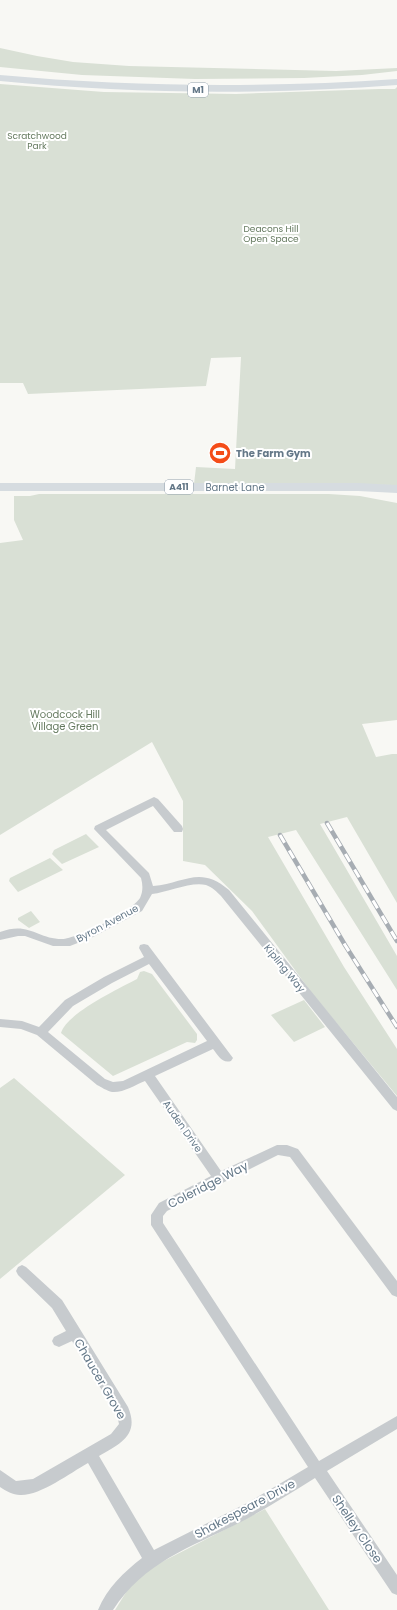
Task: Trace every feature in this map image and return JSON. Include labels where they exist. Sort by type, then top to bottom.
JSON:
[{"type":"highway","name":"M1","points":[[0,72],[87,79],[186,84],[337,81],[397,76]]},
{"type":"highway","name":"M1","points":[[0,78],[100,87],[185,90],[299,89],[397,82]]},
{"type":"main road","name":"Barnet Lane","points":[[0,487],[358,487],[397,489]]},
{"type":"street","points":[[148,890],[148,883],[145,876],[99,829],[154,801],[178,829]]},
{"type":"street","name":"Kipling Way","points":[[148,890],[162,889],[197,880],[207,881],[216,885],[225,893],[397,1106]]},
{"type":"street","name":"Byron Avenue","points":[[0,936],[13,931],[22,930],[51,942],[63,943],[75,941],[138,908],[145,900],[148,890]]},
{"type":"street","points":[[144,948],[227,1058]]},
{"type":"street","points":[[41,1032],[69,1003],[108,980],[151,958]]},
{"type":"street","points":[[0,1023],[22,1025],[41,1032],[100,1082],[112,1087],[125,1085],[215,1043]]},
{"type":"street","name":"Auden Drive","points":[[148,1074],[219,1178]]},
{"type":"street","name":"Coleridge Way","points":[[318,1470],[157,1225],[156,1219],[158,1212],[163,1207],[277,1150],[287,1150],[294,1153],[397,1291]]},
{"type":"street","name":"Chaucer Grove","points":[[0,1477],[13,1488],[24,1490],[36,1485],[116,1439],[124,1432],[126,1425],[126,1419],[57,1304],[22,1271]]},
{"type":"street","name":"Chaucer Grove","points":[[59,1341],[74,1333]]},
{"type":"street","name":"Shakespeare Drive","points":[[105,1610],[116,1590],[131,1574],[151,1559],[251,1508],[318,1470],[397,1422]]},
{"type":"street","points":[[90,1454],[151,1559]]},
{"type":"street","name":"Shelley Close","points":[[318,1470],[397,1588]]},
{"type":"green space","points":[[0,48],[73,62],[129,66],[336,71],[397,68],[397,71],[362,75],[304,78],[195,79],[82,75],[0,67]]},
{"type":"green space","name":"Deacons Hill Open Space","points":[[0,84],[104,92],[236,94],[395,89],[397,87],[397,485],[194,484],[196,467],[235,469],[241,357],[211,358],[206,386],[28,394],[23,383],[0,383]]},
{"type":"green space","name":"Woodcock Hill Village Green","points":[[39,494],[329,494],[360,496],[397,503],[397,720],[362,724],[376,757],[397,754],[397,903],[347,817],[320,824],[397,956],[397,990],[296,830],[268,837],[344,967],[397,1049],[397,1096],[311,992],[252,911],[205,865],[183,861],[183,801],[152,742],[0,835],[0,543],[23,540],[14,520],[14,496],[30,496]]},
{"type":"green space","points":[[86,834],[99,847],[62,864],[52,854],[54,850]]},
{"type":"green space","points":[[50,858],[63,870],[18,892],[9,881],[10,878]]},
{"type":"green space","points":[[31,911],[40,922],[29,928],[18,920],[18,918]]},
{"type":"green space","points":[[144,971],[152,974],[197,1034],[197,1040],[195,1043],[187,1042],[113,1076],[61,1033],[65,1025],[83,1010],[106,995],[137,979],[140,972]]},
{"type":"green space","points":[[304,1000],[325,1027],[294,1042],[271,1015]]},
{"type":"green space","points":[[14,1078],[125,1175],[0,1279],[0,1088]]},
{"type":"green space","points":[[265,1509],[329,1610],[115,1610],[130,1586],[152,1567]]},
{"type":"railway","points":[[327,823],[397,941]]},
{"type":"railway","points":[[280,835],[345,945],[397,1027]]},
{"type":"place","name":"The Farm Gym","points":[[220,453]]},
{"type":"park label","name":"Scratchwood Park","points":[[37,142]]}]
